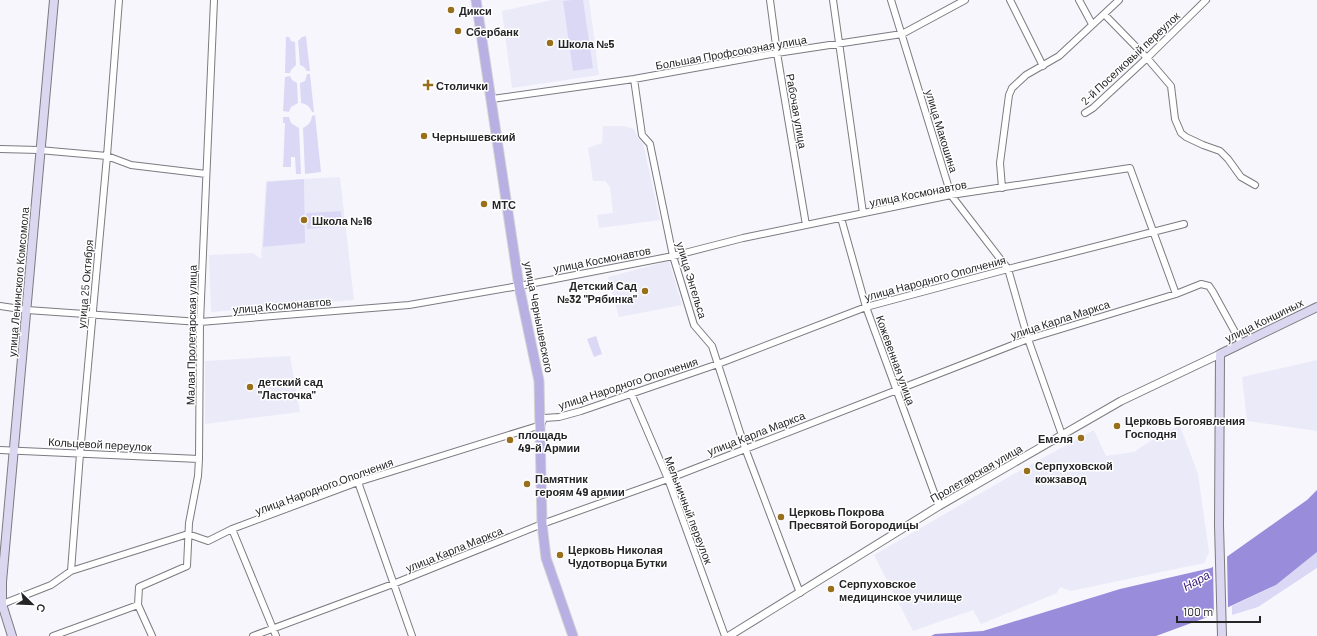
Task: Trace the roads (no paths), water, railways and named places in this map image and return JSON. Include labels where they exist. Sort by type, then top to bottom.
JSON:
[{"type":"main road","name":"улица Ленинского Комсомола","points":[[12,636],[1,604],[2,582],[27,310],[39,150],[54,0]]},
{"type":"main road","name":"улица Чернышевского","points":[[476,0],[519,286],[539,381],[542,524],[546,558],[573,636]]},
{"type":"main road","name":"улица Коншиных","points":[[1220,354],[1317,306]]},
{"type":"main road","points":[[1220,354],[1219,525],[1222,636]]},
{"type":"street","name":"улица 25 Октября","points":[[71,571],[119,0]]},
{"type":"street","name":"Малая Пролетарская улица","points":[[138,605],[139,587],[187,566],[188,534],[198,476],[199,459],[200,322],[214,0]]},
{"type":"street","name":"Рабочая улица","points":[[770,0],[777,53],[806,225]]},
{"type":"street","points":[[833,0],[863,213]]},
{"type":"street","name":"улица Макошина","points":[[891,0],[951,195],[1008,269],[1028,339],[1062,435]]},
{"type":"street","name":"Большая Профсоюзная улица","points":[[492,100],[634,79],[777,53],[902,34],[965,0]]},
{"type":"street","points":[[1010,0],[1043,66]]},
{"type":"street","points":[[1079,0],[1092,24]]},
{"type":"street","points":[[1002,188],[1000,164],[1009,95],[1012,88],[1026,75],[1059,56],[1118,0]]},
{"type":"street","name":"2-й Поселковый переулок","points":[[1085,113],[1093,108],[1147,58],[1206,0]]},
{"type":"street","points":[[1104,14],[1147,58],[1171,86],[1175,119],[1181,133],[1203,145],[1220,151],[1241,177],[1255,186]]},
{"type":"street","name":"улица Энгельса","points":[[634,79],[642,135],[650,144],[673,256],[694,325],[712,346],[745,448],[800,593]]},
{"type":"street","points":[[0,149],[39,150],[107,156],[131,165],[206,174]]},
{"type":"street","name":"улица Космонавтов","points":[[0,306],[27,310],[200,322],[409,305],[519,286],[673,256],[743,238],[951,195],[1130,168],[1154,232]]},
{"type":"street","name":"Кожевенная улица","points":[[841,218],[866,307],[939,506]]},
{"type":"street","name":"улица Народного Ополчения","points":[[188,534],[208,541],[232,530],[358,482],[541,425],[544,418],[559,417],[580,411],[718,364],[866,307],[1184,224]]},
{"type":"street","points":[[1154,232],[1176,294]]},
{"type":"street","name":"улица Карла Маркса","points":[[253,636],[393,584],[542,524],[668,479],[1028,339],[1176,294],[1201,284],[1209,286],[1241,343]]},
{"type":"street","name":"Пролетарская улица","points":[[729,636],[939,506],[1120,401],[1220,354]]},
{"type":"street","name":"Мельничный переулок","points":[[631,393],[668,479],[725,636]]},
{"type":"street","name":"Кольцевой переулок","points":[[0,450],[199,459]]},
{"type":"street","points":[[358,482],[412,636]]},
{"type":"street","points":[[232,530],[276,636]]},
{"type":"street","points":[[1,604],[51,585],[71,571],[188,534]]},
{"type":"street","points":[[53,636],[138,605],[152,636]]},
{"type":"water","name":"Нара","points":[[1317,490],[1317,552],[1276,585],[1205,618],[1156,636],[931,636],[935,634],[983,631],[1120,589],[1211,568],[1307,500]]},
{"type":"place","name":"Дикси","points":[[451,10]]},
{"type":"place","name":"Сбербанк","points":[[458,31]]},
{"type":"place","name":"Школа №5","points":[[550,43]]},
{"type":"place","name":"Столички","points":[[428,85]]},
{"type":"place","name":"Чернышевский","points":[[424,136]]},
{"type":"place","name":"МТС","points":[[484,204]]},
{"type":"place","name":"Школа №16","points":[[304,220]]},
{"type":"place","name":"Детский Сад №32 \"Рябинка\"","points":[[645,291]]},
{"type":"place","name":"детский сад \"Ласточка\"","points":[[250,387]]},
{"type":"place","name":"Церковь Богоявления Господня","points":[[1117,426]]},
{"type":"place","name":"Емеля","points":[[1081,438]]},
{"type":"place","name":"площадь 49-й Армии","points":[[510,440]]},
{"type":"place","name":"Серпуховской кожзавод","points":[[1027,471]]},
{"type":"place","name":"Памятник героям 49 армии","points":[[527,484]]},
{"type":"place","name":"Церковь Покрова Пресвятой Богородицы","points":[[781,517]]},
{"type":"place","name":"Церковь Николая Чудотворца Бутки","points":[[560,555]]},
{"type":"place","name":"Серпуховское медицинское училище","points":[[831,589]]}]
